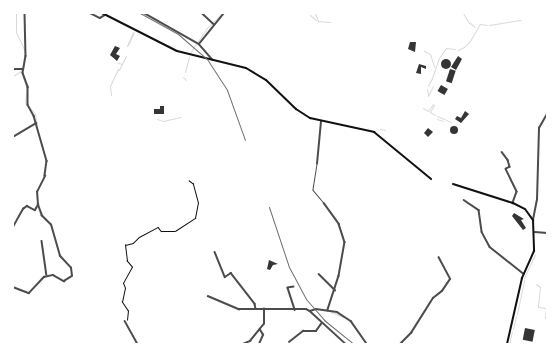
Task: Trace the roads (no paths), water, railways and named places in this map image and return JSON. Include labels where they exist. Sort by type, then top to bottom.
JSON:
[{"type":"main road","points":[[102,13],[177,51],[241,65],[261,76],[296,110],[321,122],[358,127],[374,132],[431,179]]},
{"type":"main road","points":[[453,184],[463,185],[513,203],[525,209],[533,220],[535,233],[534,251],[524,274],[507,344]]},
{"type":"street","points":[[13,287],[31,292],[40,278],[47,275],[66,281],[73,273],[60,256],[51,225],[42,216],[38,205],[38,192],[45,176],[47,161],[36,123],[28,105],[28,89],[23,69],[26,56],[25,13]]},
{"type":"street","points":[[90,13],[100,18],[105,15]]},
{"type":"street","points":[[144,13],[197,44],[213,60]]},
{"type":"street","points":[[202,13],[213,23]]},
{"type":"street","points":[[197,44],[213,23],[224,13]]},
{"type":"street","points":[[13,69],[23,69]]},
{"type":"street","points":[[533,220],[537,200],[539,128],[547,114]]},
{"type":"street","points":[[317,164],[321,122]]},
{"type":"street","points":[[13,137],[36,123]]},
{"type":"street","points":[[502,152],[508,160],[510,167],[506,169],[517,192],[513,203]]},
{"type":"street","points":[[464,200],[479,210],[482,232],[490,247],[524,274]]},
{"type":"street","points":[[324,203],[339,224],[345,242],[335,290],[328,310]]},
{"type":"street","points":[[13,227],[23,209],[27,206],[35,210],[38,205]]},
{"type":"street","points":[[535,233],[547,233]]},
{"type":"street","points":[[42,241],[47,275]]},
{"type":"street","points":[[215,252],[225,277],[231,273],[255,304],[256,309]]},
{"type":"street","points":[[400,344],[411,333],[432,298],[442,291],[450,279],[439,258]]},
{"type":"street","points":[[319,274],[335,290]]},
{"type":"street","points":[[294,287],[288,288],[295,310]]},
{"type":"street","points":[[208,296],[235,308],[310,311],[328,310],[351,321],[367,344]]},
{"type":"street","points":[[244,344],[250,341],[264,324],[264,309]]},
{"type":"street","points":[[310,311],[321,324],[346,344]]},
{"type":"street","points":[[125,321],[138,344]]},
{"type":"street","points":[[289,342],[303,331],[316,331],[321,324]]},
{"type":"street","points":[[259,344],[263,335],[260,330]]},
{"type":"lane","points":[[317,164],[313,190],[324,203]]},
{"type":"waterway","points":[[16,13],[16,32],[25,51],[25,57]]},
{"type":"waterway","points":[[190,53],[206,29],[222,13]]},
{"type":"waterway","points":[[303,13],[313,13]]},
{"type":"waterway","points":[[315,13],[318,21],[330,22]]},
{"type":"waterway","points":[[463,13],[469,23]]},
{"type":"waterway","points":[[310,15],[316,20]]},
{"type":"waterway","points":[[489,25],[521,20]]},
{"type":"waterway","points":[[470,23],[475,27]]},
{"type":"waterway","points":[[458,50],[470,41],[480,24],[487,25]]},
{"type":"waterway","points":[[127,46],[133,32]]},
{"type":"waterway","points":[[128,45],[134,32]]},
{"type":"waterway","points":[[432,78],[439,58],[446,48],[455,49]]},
{"type":"waterway","points":[[424,51],[430,54],[434,66]]},
{"type":"waterway","points":[[118,63],[122,64],[126,56]]},
{"type":"waterway","points":[[185,72],[189,57]]},
{"type":"waterway","points":[[119,70],[122,64]]},
{"type":"waterway","points":[[24,66],[21,71],[27,90],[25,102],[35,114],[37,125]]},
{"type":"waterway","points":[[111,95],[110,86],[118,69]]},
{"type":"waterway","points":[[13,76],[21,71]]},
{"type":"waterway","points":[[183,77],[186,80]]},
{"type":"waterway","points":[[428,86],[432,78]]},
{"type":"waterway","points":[[428,96],[433,86]]},
{"type":"waterway","points":[[427,89],[428,95]]},
{"type":"waterway","points":[[423,108],[428,111],[433,104]]},
{"type":"waterway","points":[[434,105],[430,112],[435,115]]},
{"type":"waterway","points":[[437,116],[451,122]]},
{"type":"waterway","points":[[157,119],[163,121],[181,117]]},
{"type":"waterway","points":[[437,119],[443,121]]},
{"type":"waterway","points":[[380,129],[385,130]]},
{"type":"waterway","points":[[524,278],[535,254]]},
{"type":"waterway","points":[[517,314],[524,280]]},
{"type":"waterway","points":[[536,284],[540,287],[538,307],[546,308],[545,318]]},
{"type":"waterway","points":[[331,312],[343,317]]},
{"type":"waterway","points":[[513,329],[516,316]]},
{"type":"waterway","points":[[509,344],[512,331]]},
{"type":"railway","points":[[140,13],[178,34],[207,59],[227,90],[245,140]]},
{"type":"railway","points":[[269,207],[289,267],[306,299],[324,320],[354,344]]}]
